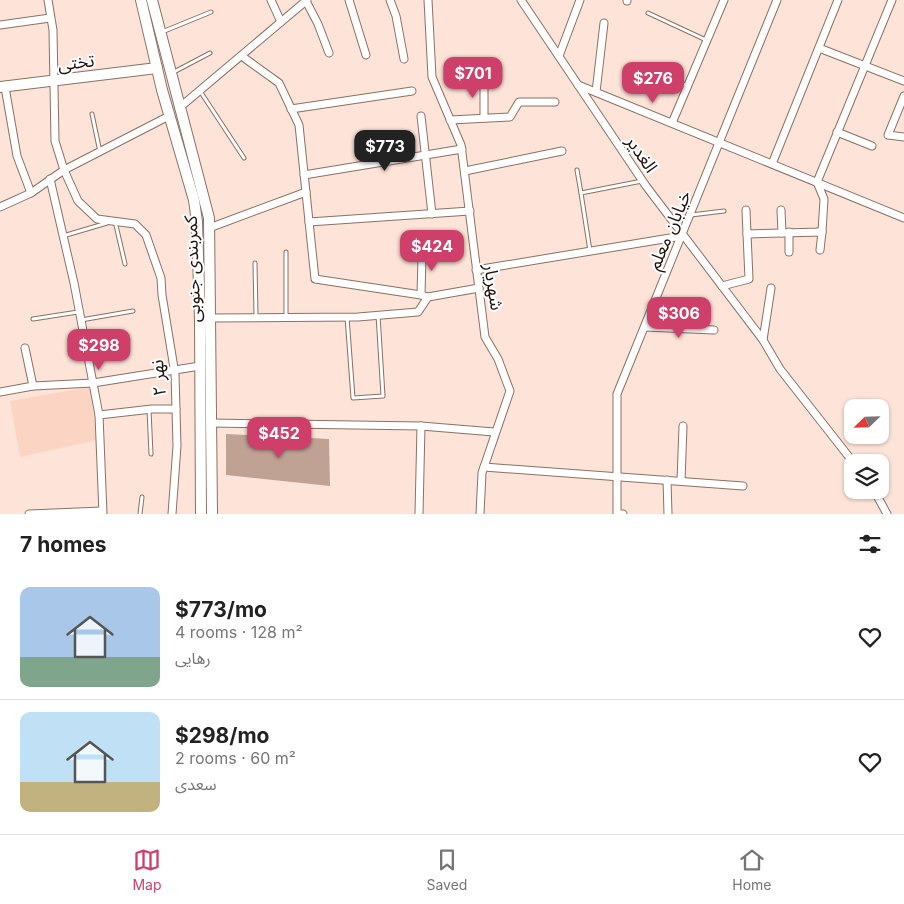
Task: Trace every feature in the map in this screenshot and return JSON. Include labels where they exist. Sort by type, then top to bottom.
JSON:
[{"type":"main road","name":"کمربندی جنوبی","points":[[141,0],[169,116],[194,200],[197,222],[201,514]]},
{"type":"main road","name":"کمربندی جنوبی","points":[[152,0],[159,34],[205,197],[209,228],[212,514]]},
{"type":"main road","name":"تختی","points":[[2,87],[157,68]]},
{"type":"main road","points":[[169,116],[179,108]]},
{"type":"street","name":"نهر ۲","points":[[48,0],[53,30],[55,141],[64,170],[78,201],[97,220],[115,220],[135,224],[146,235],[161,278],[174,369],[176,409],[177,446],[172,514]]},
{"type":"street","points":[[272,0],[281,22]]},
{"type":"street","points":[[349,0],[366,55]]},
{"type":"street","points":[[390,0],[396,16],[404,58]]},
{"type":"street","name":"شهریار","points":[[428,0],[432,78],[462,149],[485,337],[498,359],[510,390],[494,432],[484,467],[480,514]]},
{"type":"street","name":"الغدیر","points":[[521,0],[642,181],[762,340],[780,369],[847,454]]},
{"type":"street","points":[[559,56],[580,0]]},
{"type":"street","points":[[672,123],[724,0]]},
{"type":"street","name":"خیابان معلم","points":[[617,514],[616,394],[721,143],[777,0]]},
{"type":"street","points":[[772,164],[838,0]]},
{"type":"street","points":[[820,250],[824,199],[817,182],[892,0]]},
{"type":"street","points":[[179,108],[307,1],[329,53]]},
{"type":"street","points":[[0,25],[50,18]]},
{"type":"street","points":[[596,92],[604,23]]},
{"type":"street","points":[[819,48],[904,81]]},
{"type":"street","points":[[243,56],[279,83],[299,125],[315,279],[424,296],[479,288]]},
{"type":"street","points":[[484,80],[484,118]]},
{"type":"street","points":[[578,84],[904,218]]},
{"type":"street","points":[[2,87],[17,156],[32,193]]},
{"type":"street","points":[[291,109],[371,99],[412,91]]},
{"type":"street","points":[[904,96],[888,135],[904,137]]},
{"type":"street","points":[[450,120],[510,117],[519,102],[555,102]]},
{"type":"street","points":[[0,207],[32,193],[64,170],[169,116]]},
{"type":"street","points":[[421,116],[432,214]]},
{"type":"street","points":[[837,132],[872,146]]},
{"type":"street","points":[[304,175],[365,163],[425,156],[462,149]]},
{"type":"street","points":[[465,171],[562,151]]},
{"type":"street","points":[[31,514],[103,512],[99,415],[81,320],[50,179]]},
{"type":"street","points":[[209,228],[306,192]]},
{"type":"street","points":[[722,286],[749,279],[746,210]]},
{"type":"street","points":[[781,210],[789,252]]},
{"type":"street","points":[[309,222],[470,211]]},
{"type":"street","points":[[747,234],[822,232]]},
{"type":"street","points":[[747,234],[822,232]]},
{"type":"street","points":[[476,270],[682,236]]},
{"type":"street","points":[[211,318],[347,317],[418,312],[424,296],[422,257]]},
{"type":"street","points":[[762,340],[772,288]]},
{"type":"street","points":[[645,327],[714,330]]},
{"type":"street","points":[[25,348],[33,386]]},
{"type":"street","points":[[0,392],[33,386],[93,383],[200,366]]},
{"type":"street","points":[[99,415],[149,409],[176,409]]},
{"type":"street","points":[[211,424],[420,426],[494,432]]},
{"type":"street","points":[[419,514],[420,426]]},
{"type":"street","points":[[681,481],[683,426]]},
{"type":"street","points":[[484,467],[744,486]]},
{"type":"street","points":[[667,480],[668,514]]},
{"type":"street","points":[[879,499],[887,514]]},
{"type":"street","points":[[617,514],[622,514]]},
{"type":"lane","points":[[159,34],[211,12]]},
{"type":"lane","points":[[648,13],[707,40]]},
{"type":"lane","points":[[170,74],[210,53]]},
{"type":"lane","points":[[643,68],[688,86]]},
{"type":"lane","points":[[200,90],[244,158]]},
{"type":"lane","points":[[92,114],[100,153]]},
{"type":"lane","points":[[577,170],[591,251]]},
{"type":"lane","points":[[581,192],[642,181]]},
{"type":"lane","points":[[691,214],[724,211]]},
{"type":"lane","points":[[63,236],[115,220],[125,264]]},
{"type":"lane","points":[[286,252],[286,317]]},
{"type":"lane","points":[[255,263],[256,318]]},
{"type":"lane","points":[[81,320],[133,311]]},
{"type":"lane","points":[[33,319],[79,312]]},
{"type":"lane","points":[[347,317],[353,398],[383,396],[378,315]]},
{"type":"lane","points":[[149,409],[151,454]]},
{"type":"lane","points":[[140,514],[142,497]]},
{"type":"shaded area","points":[[90,387],[97,440],[20,457],[10,401]]},
{"type":"building","points":[[226,434],[329,439],[330,486],[226,475]]}]
